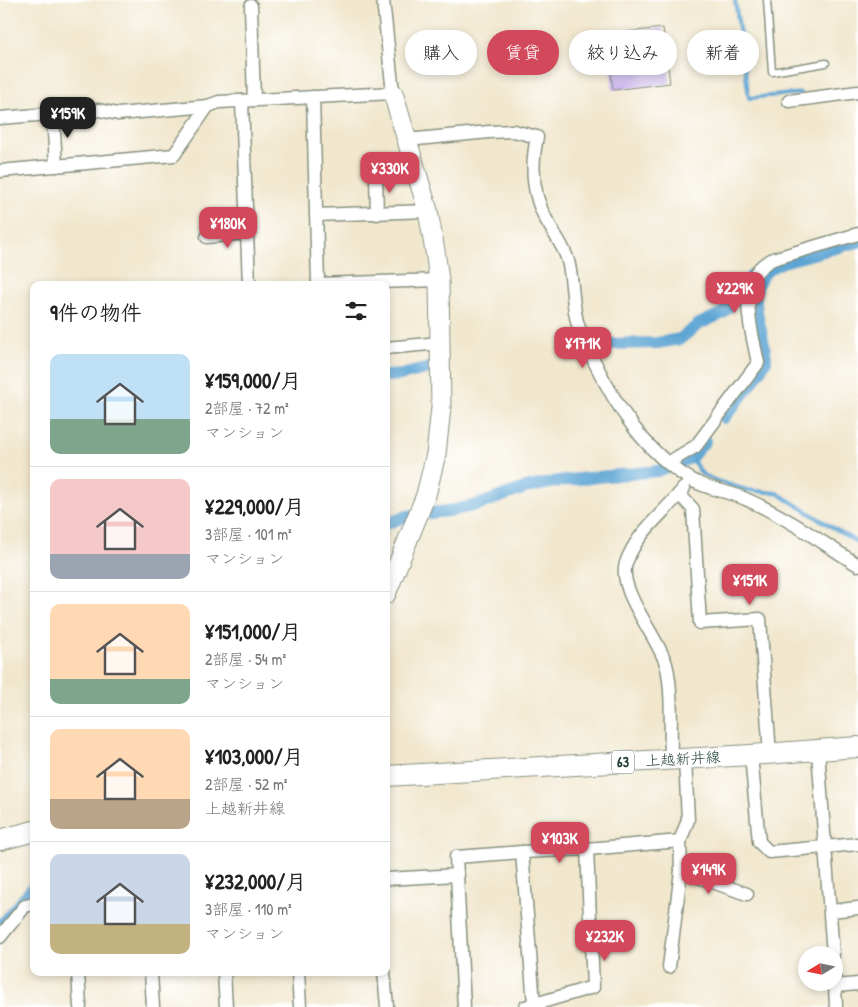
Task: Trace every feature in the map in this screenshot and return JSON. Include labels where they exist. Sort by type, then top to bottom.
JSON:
[{"type":"main road","name":"上越新井線","points":[[390,776],[818,751],[858,747]]},
{"type":"main road","points":[[0,840],[30,832]]},
{"type":"street","points":[[383,0],[393,93],[428,211],[439,280],[441,408],[436,454],[426,495],[390,572]]},
{"type":"street","points":[[249,281],[247,233],[248,100],[251,6]]},
{"type":"street","points":[[789,101],[858,92]]},
{"type":"street","points":[[0,118],[99,110],[118,114],[208,106],[218,102],[393,93]]},
{"type":"street","points":[[313,97],[318,281]]},
{"type":"street","points":[[0,171],[174,155],[208,106]]},
{"type":"street","points":[[53,114],[56,166]]},
{"type":"street","points":[[407,140],[514,131],[537,137],[533,158],[535,190],[540,207],[563,247],[568,262],[572,301],[579,330],[620,411],[668,463],[691,479],[749,500],[788,521],[858,565]]},
{"type":"street","points":[[376,176],[377,214]]},
{"type":"street","points":[[316,215],[428,211]]},
{"type":"street","points":[[207,237],[247,233]]},
{"type":"street","points":[[668,463],[696,446],[758,363],[748,307],[748,294],[755,275],[762,266],[774,259],[858,234]]},
{"type":"street","points":[[390,282],[439,280]]},
{"type":"street","points":[[390,348],[440,343]]},
{"type":"street","points":[[669,967],[681,871],[680,841],[688,820],[669,699],[666,664],[628,589],[625,571],[630,555],[644,531],[691,479]]},
{"type":"street","points":[[679,494],[692,509],[700,623],[760,619],[761,754],[759,842],[769,852],[858,844]]},
{"type":"street","points":[[818,751],[833,946]]},
{"type":"street","points":[[464,1007],[456,857],[587,850],[680,841]]},
{"type":"street","points":[[522,852],[529,1006],[593,987],[587,850]]},
{"type":"street","points":[[681,871],[747,894]]},
{"type":"street","points":[[390,879],[458,875]]},
{"type":"street","points":[[0,938],[25,906],[30,905]]},
{"type":"street","points":[[831,911],[858,908]]},
{"type":"street","points":[[78,976],[80,1007]]},
{"type":"street","points":[[151,976],[154,1007]]},
{"type":"street","points":[[224,976],[226,1007]]},
{"type":"street","points":[[298,976],[300,1007]]},
{"type":"street","points":[[384,976],[387,1007]]},
{"type":"street","points":[[843,985],[858,984]]},
{"type":"street","points":[[835,991],[836,1007]]},
{"type":"lane","points":[[767,0],[772,72],[826,62]]},
{"type":"building","points":[[663,28],[663,30],[644,30]]},
{"type":"building","points":[[611,75],[669,75],[670,83],[613,90]]},
{"type":"waterway","points":[[735,0],[749,98],[801,93]]},
{"type":"waterway","points":[[724,418],[752,383],[766,361],[756,305],[756,292],[760,280],[768,270],[783,262],[858,242]]},
{"type":"waterway","points":[[609,344],[657,343],[680,339],[699,324],[723,313],[750,281],[752,275]]},
{"type":"waterway","points":[[390,376],[401,375],[437,366]]},
{"type":"waterway","points":[[390,522],[407,516],[455,510],[477,505],[525,488],[559,481],[657,471],[691,458],[705,441]]},
{"type":"waterway","points":[[691,458],[702,474],[717,481],[747,490],[777,493],[858,543]]},
{"type":"waterway","points":[[0,927],[30,891]]}]
